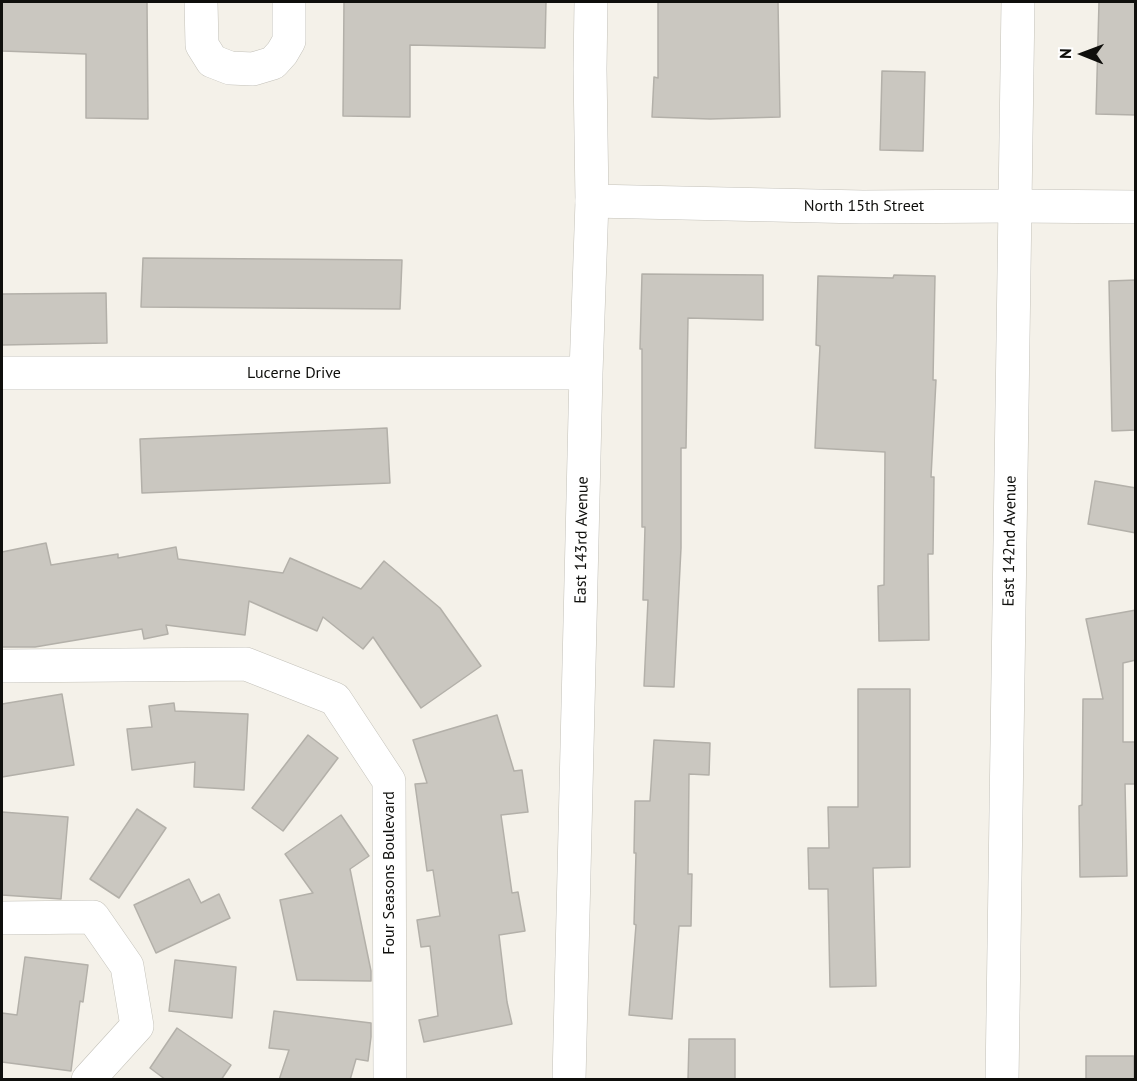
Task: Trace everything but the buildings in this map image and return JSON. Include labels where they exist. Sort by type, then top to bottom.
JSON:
[{"type":"street","points":[[201,2],[202,45],[212,61],[230,68],[254,69],[273,63],[289,41],[289,2]]},
{"type":"street","name":"East 143rd Avenue","points":[[569,1080],[592,201],[591,2]]},
{"type":"street","name":"East 142nd Avenue","points":[[1002,1080],[1018,2]]},
{"type":"street","name":"North 15th Street","points":[[592,201],[863,207],[1136,207]]},
{"type":"street","name":"Lucerne Drive","points":[[2,373],[586,373]]},
{"type":"street","name":"Four Seasons Boulevard","points":[[2,666],[246,664],[335,699],[389,781],[390,1080]]},
{"type":"street","points":[[2,918],[93,917],[127,966],[136,1026],[88,1080]]}]
